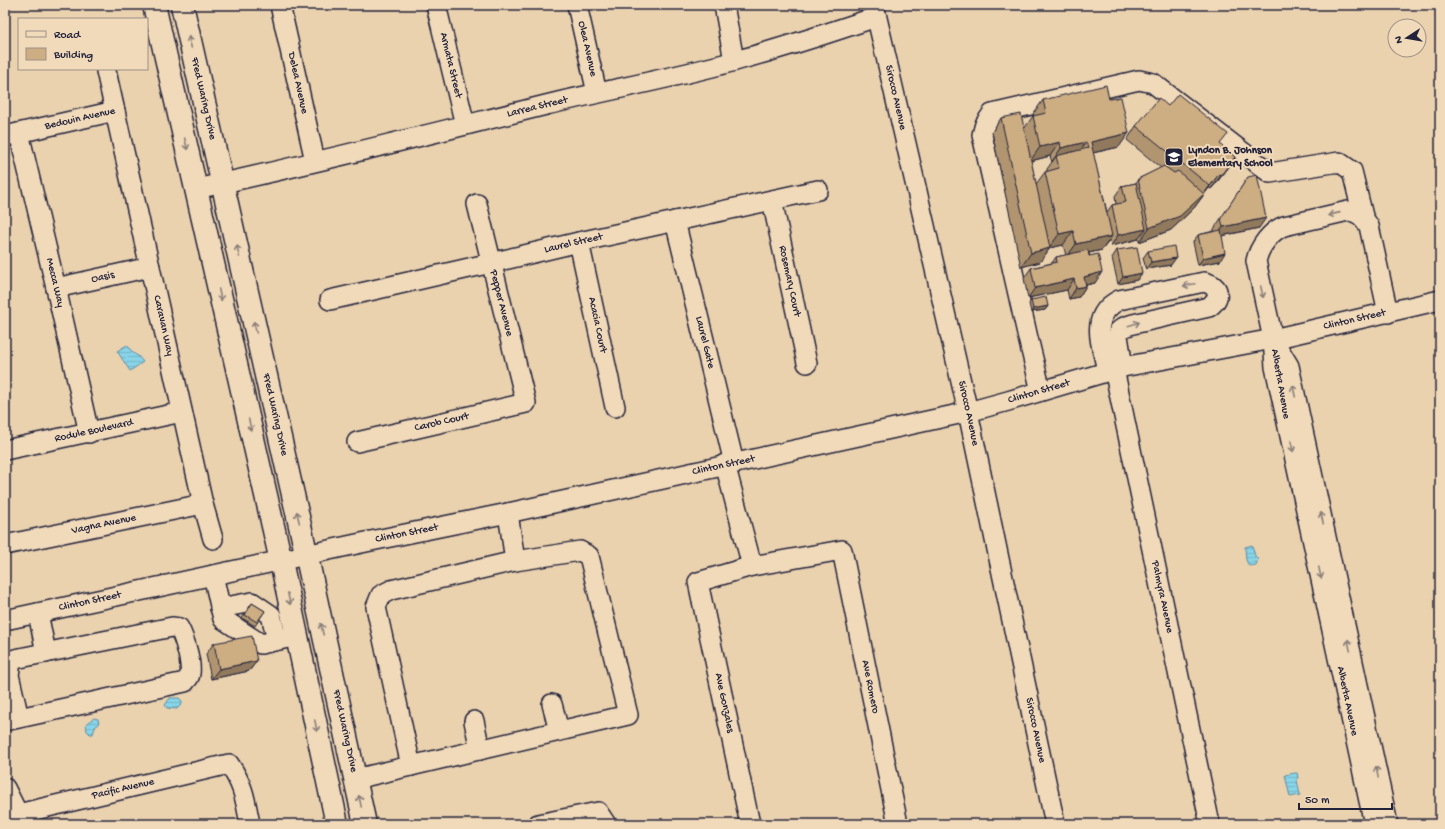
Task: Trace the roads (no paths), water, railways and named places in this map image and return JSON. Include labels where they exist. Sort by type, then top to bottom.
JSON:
[{"type":"main road","points":[[154,5],[281,561],[287,638],[337,824]]},
{"type":"main road","name":"Fred Waring Drive","points":[[182,5],[365,824]]},
{"type":"street","name":"Delea Avenue","points":[[280,5],[315,161]]},
{"type":"street","name":"Armata Street","points":[[436,5],[465,125]]},
{"type":"street","name":"Olea Avenue","points":[[577,5],[597,92]]},
{"type":"street","points":[[724,5],[734,61]]},
{"type":"street","name":"Larrea Street","points":[[196,189],[597,92],[674,76],[734,61],[811,39],[875,11]]},
{"type":"street","name":"Sirocco Avenue","points":[[875,11],[968,412],[1054,824]]},
{"type":"street","name":"Bedouin Avenue","points":[[12,134],[115,111],[106,71]]},
{"type":"street","points":[[1041,391],[982,135],[985,124],[992,114],[1139,80],[1153,84],[1270,173],[1339,162],[1352,171],[1363,216],[1369,226],[1388,313]]},
{"type":"street","name":"Caravan Way","points":[[115,111],[212,539]]},
{"type":"street","name":"Mecca Way","points":[[12,134],[56,288],[89,433]]},
{"type":"street","name":"Laurel Street","points":[[330,300],[579,242],[818,190]]},
{"type":"street","name":"Rosemary Court","points":[[772,200],[807,363]]},
{"type":"street","name":"Pepper Avenue","points":[[477,204],[526,403]]},
{"type":"street","points":[[1272,339],[1256,261],[1261,248],[1277,228],[1348,211],[1356,212],[1363,216]]},
{"type":"street","name":"Laurel Gate","points":[[675,221],[752,566]]},
{"type":"street","name":"Acacia Court","points":[[579,242],[615,407]]},
{"type":"street","name":"Oasis","points":[[56,288],[150,267]]},
{"type":"street","points":[[1204,282],[1211,284],[1216,288],[1218,294],[1217,300],[1209,307],[1140,322],[1124,327],[1118,336],[1114,369],[1099,330],[1099,322],[1103,312],[1112,304],[1119,300],[1204,282]]},
{"type":"street","name":"Clinton Street","points":[[5,620],[508,513],[968,412],[1114,369],[1272,339],[1440,300]]},
{"type":"street","name":"Alberta Avenue","points":[[1272,339],[1275,367],[1374,824]]},
{"type":"street","name":"Alberta Avenue","points":[[1272,339],[1289,366],[1388,824]]},
{"type":"street","name":"Palmyra Avenue","points":[[1114,369],[1210,824]]},
{"type":"street","name":"Carob Court","points":[[357,442],[526,403]]},
{"type":"street","name":"Rodule Boulevard","points":[[5,450],[182,412]]},
{"type":"street","name":"Vagna Avenue","points":[[5,545],[203,504]]},
{"type":"street","points":[[508,513],[515,561]]},
{"type":"street","name":"Ave Romero","points":[[752,566],[842,550],[898,824]]},
{"type":"street","points":[[355,779],[480,750],[628,715],[589,556],[580,551],[515,561],[391,590],[381,595],[376,607],[411,766]]},
{"type":"street","name":"Ave Gonzales","points":[[750,824],[698,582],[752,566]]},
{"type":"street","points":[[213,575],[220,608],[223,619],[261,644],[287,638],[271,615],[252,602],[220,608]]},
{"type":"street","points":[[38,613],[46,653]]},
{"type":"street","points":[[172,627],[179,628],[184,636],[191,669],[190,677],[185,682],[12,720],[9,675],[11,662],[15,659],[172,627]]},
{"type":"street","points":[[552,704],[559,731]]},
{"type":"street","points":[[474,721],[480,750]]},
{"type":"street","name":"Pacific Avenue","points":[[22,819],[229,764],[238,778],[244,793],[250,824]]},
{"type":"street","points":[[5,788],[22,819]]},
{"type":"street","points":[[538,824],[598,812],[606,824]]},
{"type":"water","points":[[127,345],[143,362],[130,371],[117,351]]},
{"type":"water","points":[[1252,545],[1255,556],[1258,559],[1256,565],[1249,566],[1246,560],[1245,547]]},
{"type":"water","points":[[170,698],[179,698],[182,701],[182,704],[177,709],[167,708],[165,705]]},
{"type":"water","points":[[94,718],[98,719],[99,724],[95,727],[93,734],[90,734],[87,731],[86,724]]},
{"type":"water","points":[[1297,773],[1300,795],[1290,797],[1285,775]]},
{"type":"place","name":"Lyndon B. Johnson Elementary School","points":[[1174,157]]}]
